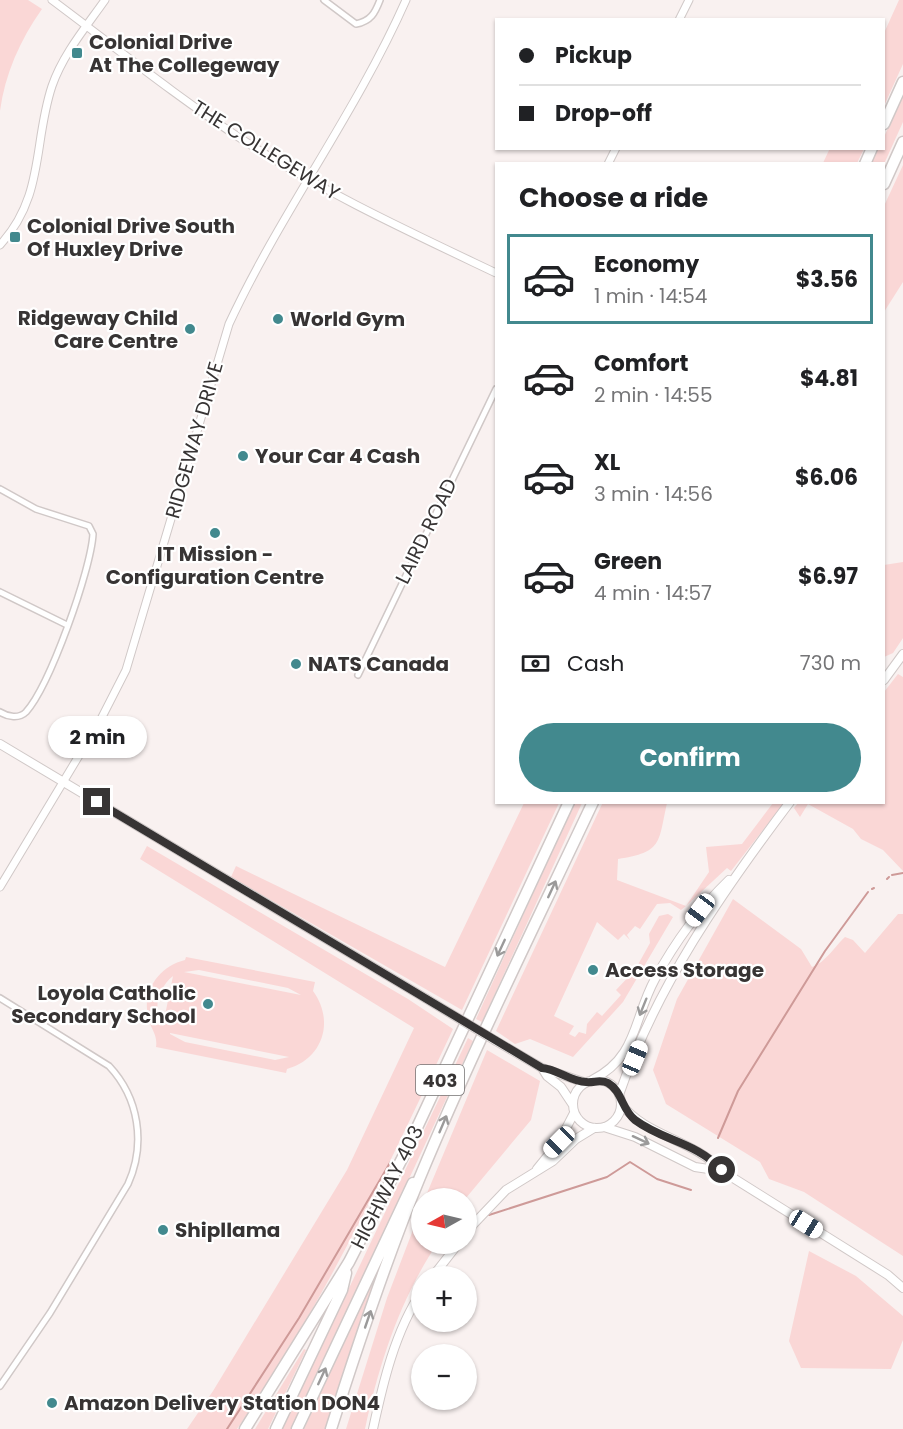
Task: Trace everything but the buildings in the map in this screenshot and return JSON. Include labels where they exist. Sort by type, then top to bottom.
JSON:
[{"type":"highway","points":[[885,122],[903,82]]},
{"type":"highway","points":[[885,182],[903,142]]},
{"type":"highway","name":"HIGHWAY 403","points":[[245,1429],[349,1262],[407,1149],[568,804]]},
{"type":"highway","name":"HIGHWAY 403","points":[[331,1429],[420,1178],[473,1056],[592,804]]},
{"type":"highway","points":[[297,1429],[410,1185],[420,1178]]},
{"type":"highway","points":[[276,1429],[342,1290],[349,1262]]},
{"type":"highway","points":[[338,1429],[349,1374]]},
{"type":"main road","points":[[885,679],[903,654]]},
{"type":"main road","points":[[0,744],[542,1068],[589,1082],[608,1083],[632,1118],[644,1126],[709,1156],[722,1170],[888,1275],[903,1288]]},
{"type":"main road","points":[[604,1127],[616,1118],[620,1099],[658,1000],[737,873],[789,804]]},
{"type":"main road","points":[[536,1170],[559,1142],[573,1109],[576,1092],[621,1061],[654,980],[708,900],[737,873]]},
{"type":"main road","points":[[542,1068],[547,1076],[561,1087],[582,1123],[635,1137],[695,1167],[722,1170]]},
{"type":"main road","points":[[477,1220],[492,1203],[594,1128]]},
{"type":"main road","points":[[441,1266],[450,1254]]},
{"type":"main road","points":[[373,1429],[387,1373],[401,1333],[411,1313]]},
{"type":"street","name":"THE COLLEGEWAY","points":[[52,0],[162,84],[234,134],[359,207],[495,273]]},
{"type":"street","points":[[0,245],[22,213],[32,191],[53,84],[86,25],[105,0]]},
{"type":"street","points":[[324,0],[356,24],[367,22],[375,12],[380,0]]},
{"type":"street","name":"RIDGEWAY DRIVE","points":[[0,887],[64,782],[126,670],[229,324],[253,273],[377,63],[406,0]]},
{"type":"street","points":[[681,18],[689,0]]},
{"type":"street","name":"LAIRD ROAD","points":[[358,675],[495,391]]},
{"type":"street","points":[[0,489],[36,509],[89,526],[93,534],[93,544],[57,656],[25,713],[17,717],[0,712]]},
{"type":"street","points":[[0,592],[67,625]]},
{"type":"street","points":[[0,998],[109,1066],[119,1077],[132,1103],[138,1132],[135,1163],[128,1184],[63,1293],[0,1386]]},
{"type":"shaded area","points":[[0,0],[28,0],[42,9],[15,58],[2,97],[0,111]]},
{"type":"shaded area","points":[[899,0],[903,0],[903,64],[885,104],[885,31]]},
{"type":"shaded area","points":[[903,95],[903,122],[885,162],[872,162],[878,150],[885,150],[885,135]]},
{"type":"shaded area","points":[[829,150],[864,150],[858,162],[823,162]]},
{"type":"shaded area","points":[[903,165],[903,282],[885,310],[885,204]]},
{"type":"shaded area","points":[[903,562],[903,638],[893,653],[885,657],[885,565]]},
{"type":"shaded area","points":[[898,674],[903,677],[903,871],[883,850],[861,839],[853,829],[808,804],[885,804],[885,691]]},
{"type":"shaded area","points":[[524,804],[559,804],[462,1010],[231,877],[236,866],[445,967]]},
{"type":"shaded area","points":[[574,804],[582,804],[482,1022],[476,1019]]},
{"type":"shaded area","points":[[602,804],[667,804],[656,843],[643,853],[618,859],[617,880],[686,906],[681,910],[670,903],[657,904],[640,929],[635,926],[627,935],[630,940],[624,934],[618,940],[597,922],[554,1016],[574,1026],[569,1034],[575,1037],[579,1032],[586,1034],[587,1024],[597,1012],[602,1016],[621,995],[616,990],[635,970],[650,943],[649,934],[659,916],[668,914],[673,917],[623,1002],[573,1057],[530,1039],[515,1044],[496,1031]]},
{"type":"shaded area","points":[[772,804],[783,804],[731,871],[727,868],[686,906],[709,872],[706,847],[742,844]]},
{"type":"shaded area","points":[[797,804],[808,804],[800,817],[794,808]]},
{"type":"shaded area","points":[[147,846],[408,999],[453,1029],[379,1183],[326,1284],[269,1382],[237,1429],[187,1429],[213,1391],[347,1170],[414,1028],[140,859]]},
{"type":"shaded area","points":[[733,899],[801,949],[812,967],[826,958],[845,937],[853,940],[865,953],[898,914],[903,914],[903,1256],[804,1192],[769,1179],[760,1162],[666,1104],[653,1070],[677,999]]},
{"type":"shaded area","points":[[186,957],[315,982],[313,991],[320,1003],[324,1026],[317,1048],[299,1064],[287,1069],[286,1073],[156,1047],[156,1038],[149,1021],[147,1006],[150,988],[168,968],[185,960]],"holes":[[[199,970],[288,988],[301,995],[184,972]],[[173,976],[163,1026],[157,1006],[160,993]],[[170,1033],[289,1057],[275,1060],[185,1042]]]},
{"type":"shaded area","points":[[468,1038],[473,1041],[293,1429],[282,1429]]},
{"type":"shaded area","points":[[487,1050],[540,1081],[531,1120],[474,1188],[429,1188]]},
{"type":"shaded area","points":[[411,1235],[411,1254],[431,1254],[423,1266],[411,1266],[411,1289],[384,1356],[365,1429],[346,1429],[387,1298]]},
{"type":"shaded area","points":[[809,1251],[856,1276],[903,1316],[903,1340],[891,1369],[801,1368],[789,1341]]},
{"type":"shaded area","points":[[371,1283],[374,1284],[325,1429],[304,1429]]},
{"type":"shaded area","points":[[304,1349],[306,1350],[268,1429],[255,1429]]},
{"type":"waterway","points":[[892,875],[903,873]]},
{"type":"waterway","points":[[718,1138],[738,1091],[825,951],[868,892]]},
{"type":"waterway","points":[[227,1429],[299,1318],[391,1161]]},
{"type":"waterway","points":[[489,1215],[607,1177],[630,1162],[657,1179],[691,1190]]},
{"type":"place","name":"Colonial Drive At The Collegeway","points":[[77,53]]},
{"type":"place","name":"Colonial Drive South Of Huxley Drive","points":[[15,237]]},
{"type":"place","name":"World Gym","points":[[278,319]]},
{"type":"place","name":"Ridgeway Child Care Centre","points":[[190,329]]},
{"type":"place","name":"Your Car 4 Cash","points":[[243,456]]},
{"type":"place","name":"IT Mission - Configuration Centre","points":[[215,533]]},
{"type":"place","name":"NATS Canada","points":[[296,664]]},
{"type":"place","name":"Access Storage","points":[[593,970]]},
{"type":"place","name":"Loyola Catholic Secondary School","points":[[208,1004]]},
{"type":"place","name":"Shipllama","points":[[163,1230]]},
{"type":"place","name":"Amazon Delivery Station DON4","points":[[52,1403]]},
{"type":"route","points":[[97,802],[542,1068],[586,1083],[601,1080],[608,1083],[615,1088],[621,1104],[632,1118],[644,1126],[709,1156],[722,1170]]}]
